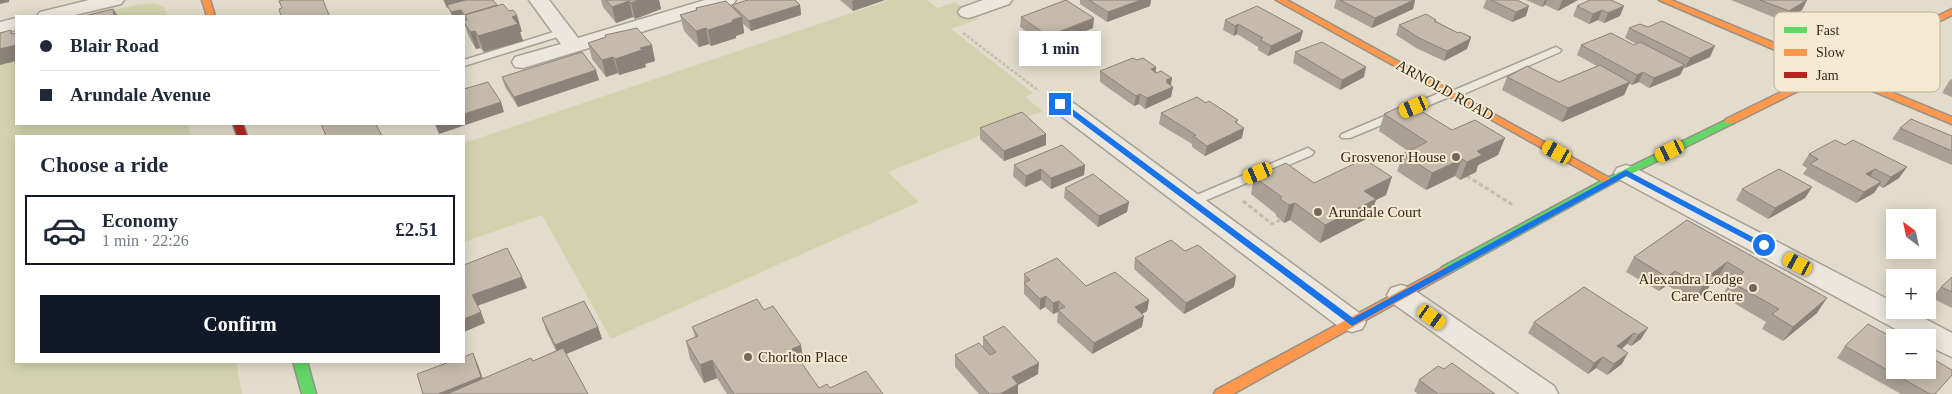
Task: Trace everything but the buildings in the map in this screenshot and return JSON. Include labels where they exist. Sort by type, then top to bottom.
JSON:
[{"type":"main road","points":[[206,0],[210,15]]},
{"type":"main road","name":"ARNOLD ROAD","points":[[1280,0],[1450,94],[1618,177]]},
{"type":"main road","points":[[1663,0],[1774,47]]},
{"type":"main road","points":[[1940,18],[1952,12]]},
{"type":"main road","points":[[1221,394],[1618,177],[1790,92]]},
{"type":"main road","points":[[1882,92],[1952,121]]},
{"type":"main road","points":[[301,363],[309,394]]},
{"type":"street","points":[[51,15],[114,0]]},
{"type":"street","points":[[539,0],[569,39]]},
{"type":"street","points":[[523,62],[569,39],[726,0]]},
{"type":"street","points":[[968,12],[1002,0]]},
{"type":"street","points":[[0,28],[15,24]]},
{"type":"street","points":[[1060,104],[1352,322]]},
{"type":"street","points":[[1618,177],[1952,346]]},
{"type":"street","points":[[1401,295],[1543,394]]},
{"type":"lane","points":[[465,63],[569,39]]},
{"type":"lane","points":[[1346,136],[1556,50]]},
{"type":"lane","points":[[1191,202],[1308,152]]},
{"type":"path","points":[[958,29],[1057,105],[1060,104]]},
{"type":"path","points":[[1467,176],[1537,221]]},
{"type":"green space","points":[[890,0],[927,0],[938,8],[955,2],[978,19],[951,29],[1033,93],[1025,97],[1043,111],[888,172],[919,202],[611,339],[542,215],[465,242],[465,143]]},
{"type":"green space","points":[[153,3],[164,7],[167,15],[93,15]]},
{"type":"green space","points":[[15,34],[15,125],[188,125],[191,135],[15,135],[15,363],[236,363],[242,394],[0,394],[0,38]]},
{"type":"traffic: fast","points":[[1446,270],[1609,181],[1730,121]]},
{"type":"traffic: fast","points":[[301,363],[309,394]]},
{"type":"traffic: slow","points":[[206,0],[211,15]]},
{"type":"traffic: slow","points":[[1280,0],[1609,181]]},
{"type":"traffic: slow","points":[[1663,0],[1774,46]]},
{"type":"traffic: slow","points":[[1940,18],[1952,12]]},
{"type":"traffic: slow","points":[[1730,121],[1789,92]]},
{"type":"traffic: slow","points":[[1883,92],[1952,121]]},
{"type":"traffic: slow","points":[[1221,394],[1446,270]]},
{"type":"traffic: jam","points":[[238,125],[242,135]]},
{"type":"place","name":"Grosvenor House","points":[[1456,157]]},
{"type":"place","name":"Arundale Court","points":[[1318,212]]},
{"type":"place","name":"Alexandra Lodge Care Centre","points":[[1753,288]]},
{"type":"place","name":"Chorlton Place","points":[[748,357]]},
{"type":"route","points":[[1060,104],[1352,322],[1626,173],[1764,245]]}]
